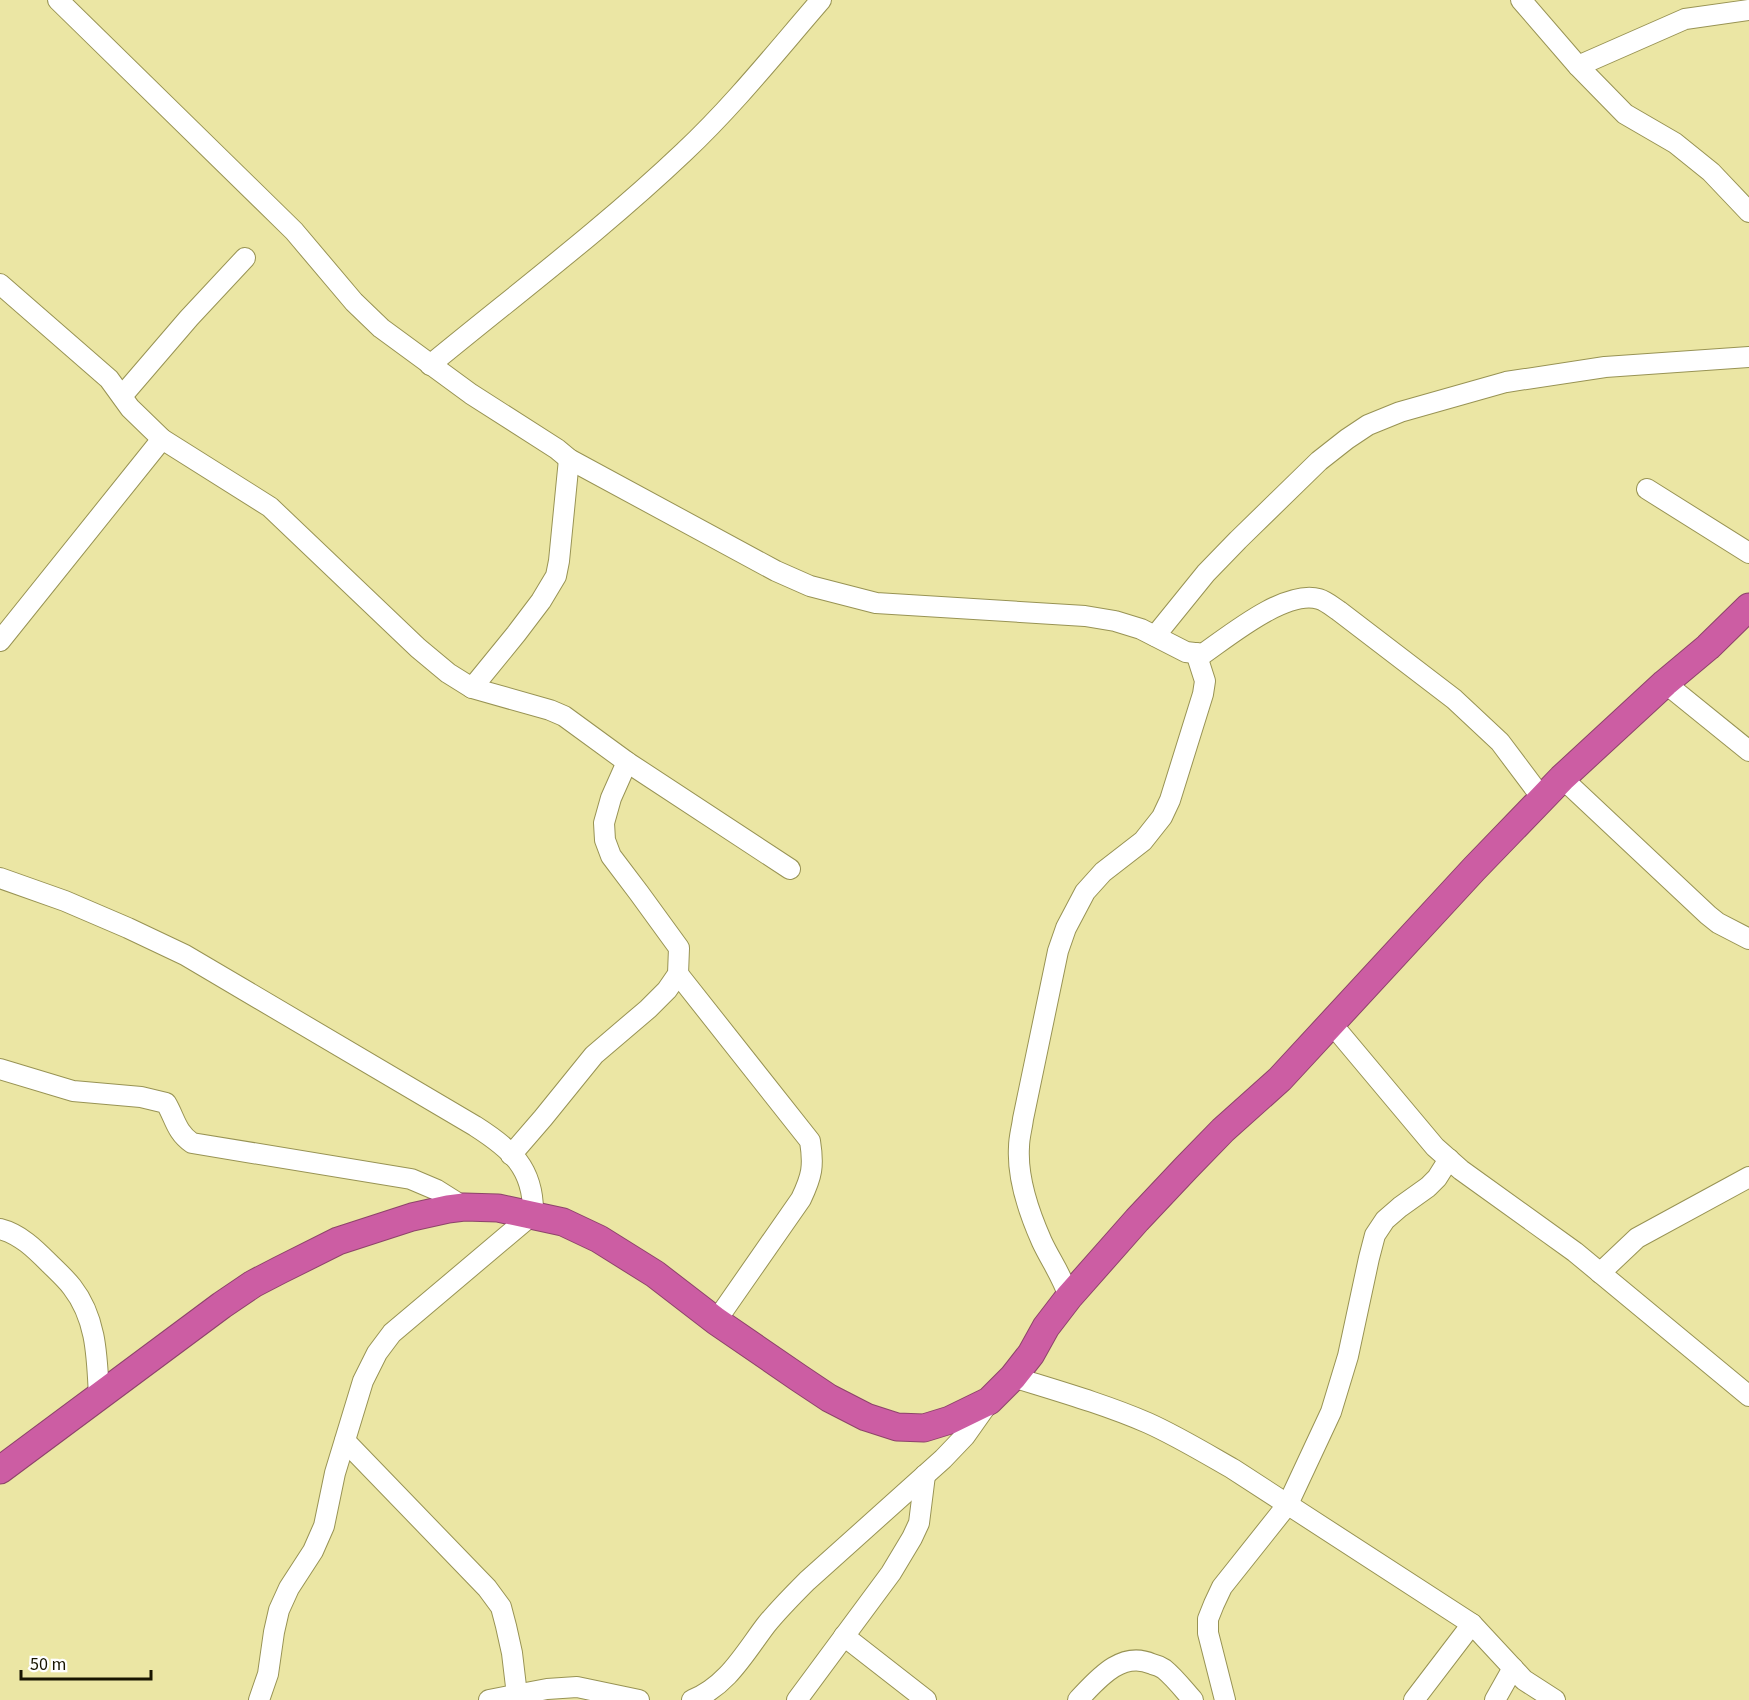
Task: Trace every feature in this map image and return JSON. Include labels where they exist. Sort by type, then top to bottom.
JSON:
[{"type":"highway","points":[[0,1470],[253,1284],[338,1242],[412,1217],[464,1207],[498,1208],[533,1214],[563,1222],[599,1239],[655,1274],[716,1321],[829,1398],[866,1417],[897,1427],[924,1428],[950,1420],[989,1401],[1013,1377],[1069,1297],[1186,1168],[1223,1130],[1280,1079],[1474,869],[1562,778],[1665,683],[1708,647],[1749,607]]},
{"type":"street","points":[[58,0],[294,231],[354,302],[381,328],[471,394],[569,459],[776,571],[810,586],[876,603],[1084,616],[1115,621],[1141,629],[1185,651],[1203,654],[1267,610],[1302,598],[1319,599],[1339,611],[1454,699],[1500,742],[1542,798]]},
{"type":"street","points":[[430,365],[598,228],[684,152],[734,102],[820,0]]},
{"type":"street","points":[[1521,0],[1578,66],[1625,114],[1675,143],[1711,172],[1749,212]]},
{"type":"street","points":[[1578,66],[1685,19],[1749,10]]},
{"type":"street","points":[[122,396],[189,318],[245,258]]},
{"type":"street","points":[[0,284],[109,379],[130,408],[162,439],[270,507],[418,648],[448,673],[472,688],[564,716],[627,762],[790,869]]},
{"type":"street","points":[[1155,636],[1206,573],[1238,540],[1319,462],[1368,425],[1400,412],[1506,382],[1605,367],[1749,357]]},
{"type":"street","points":[[1,636],[162,439]]},
{"type":"street","points":[[472,688],[516,634],[556,576],[569,459]]},
{"type":"street","points":[[1647,489],[1749,553]]},
{"type":"street","points":[[1069,1297],[1064,1280],[1041,1240],[1026,1196],[1020,1170],[1019,1147],[1023,1119],[1058,951],[1066,928],[1085,892],[1103,872],[1143,841],[1162,817],[1170,800],[1203,694],[1205,681],[1196,653]]},
{"type":"street","points":[[1665,683],[1749,751]]},
{"type":"street","points":[[511,1155],[594,1055],[648,1009],[667,990],[678,974],[679,948],[610,856],[605,840],[604,823],[627,762]]},
{"type":"street","points":[[1562,778],[1708,915],[1718,923],[1749,939]]},
{"type":"street","points":[[0,878],[65,901],[185,955],[501,1143],[521,1166],[529,1180],[533,1197],[533,1214],[392,1333],[376,1353],[363,1380],[335,1473],[324,1526],[313,1551],[289,1588],[279,1610],[268,1674],[258,1700]]},
{"type":"street","points":[[678,974],[810,1141],[813,1160],[810,1180],[801,1199],[716,1321]]},
{"type":"street","points":[[1331,1023],[1415,1124],[1449,1160],[1575,1252],[1749,1396]]},
{"type":"street","points":[[0,1069],[73,1091],[141,1097],[166,1103],[183,1137],[192,1143],[411,1179],[437,1190],[464,1207]]},
{"type":"street","points":[[1225,1700],[1208,1633],[1208,1619],[1222,1587],[1288,1504],[1331,1412],[1341,1384],[1376,1235],[1385,1220],[1428,1187],[1449,1160]]},
{"type":"street","points":[[1600,1273],[1637,1238],[1749,1177]]},
{"type":"street","points":[[0,1229],[33,1247],[72,1286],[91,1322],[96,1344],[99,1397]]},
{"type":"street","points":[[1013,1377],[1109,1407],[1197,1448],[1472,1623],[1524,1680],[1556,1700]]},
{"type":"street","points":[[692,1700],[717,1686],[739,1663],[766,1626],[800,1588],[965,1436],[989,1401]]},
{"type":"street","points":[[345,1442],[487,1588],[501,1607],[512,1653],[517,1695]]},
{"type":"street","points":[[797,1700],[891,1573],[912,1538],[919,1523],[925,1475]]},
{"type":"street","points":[[1413,1700],[1472,1623]]},
{"type":"street","points":[[844,1636],[926,1700]]},
{"type":"street","points":[[1078,1700],[1101,1676],[1118,1665],[1132,1660],[1147,1662],[1164,1669],[1193,1700]]},
{"type":"street","points":[[1495,1700],[1513,1668]]},
{"type":"street","points":[[489,1700],[547,1689],[578,1687],[639,1700]]}]
